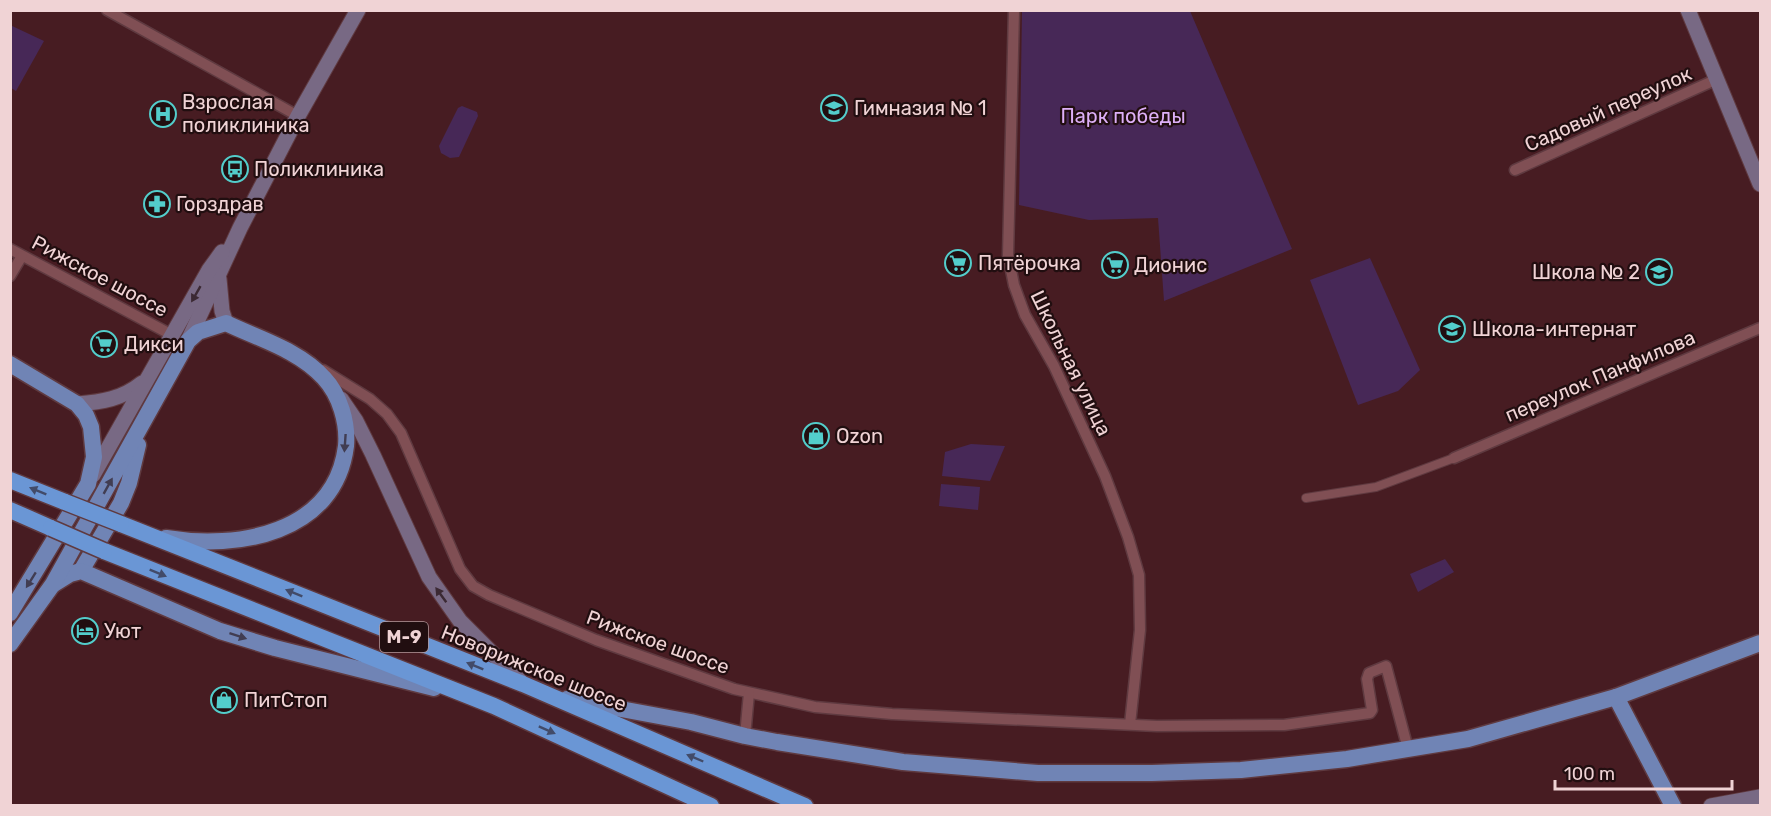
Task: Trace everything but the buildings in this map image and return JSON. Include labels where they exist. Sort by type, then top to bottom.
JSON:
[{"type":"highway","name":"Новорижское шоссе","points":[[10,480],[523,684],[805,806]]},
{"type":"highway","name":"М-9","points":[[10,510],[104,551],[494,706],[711,806]]},
{"type":"main road","points":[[10,613],[88,484],[146,380],[180,338],[219,276],[240,228],[298,116],[358,10]]},
{"type":"main road","points":[[1688,10],[1715,80],[1761,184]]},
{"type":"main road","points":[[10,644],[53,584],[142,425],[209,270],[240,228]]},
{"type":"main road","points":[[219,276],[222,311],[226,323]]},
{"type":"main road","points":[[180,338],[226,323],[305,359]]},
{"type":"main road","name":"М-9","points":[[305,359],[332,387],[356,421],[429,577],[460,621],[523,684]]},
{"type":"main road","points":[[10,364],[77,404],[86,414],[94,440],[94,457],[88,484]]},
{"type":"main road","points":[[77,404],[106,401],[129,394],[146,380]]},
{"type":"main road","name":"М-9","points":[[147,535],[193,543],[225,542],[263,535],[302,518],[333,488],[344,459],[346,422],[332,387]]},
{"type":"main road","points":[[81,572],[121,503],[129,483],[142,425]]},
{"type":"main road","points":[[53,584],[70,574],[81,572],[220,631],[274,648],[440,689],[494,706]]},
{"type":"main road","points":[[549,696],[691,722],[745,736],[829,752],[903,762],[1038,772],[1152,773],[1242,770],[1318,763],[1494,733],[1616,697],[1761,643]]},
{"type":"main road","points":[[1616,697],[1673,806]]},
{"type":"main road","points":[[1711,806],[1761,797]]},
{"type":"street","points":[[107,10],[298,116]]},
{"type":"street","name":"Школьная улица","points":[[1014,10],[1008,255],[1014,285],[1025,315],[1054,366],[1105,476],[1128,537],[1139,575],[1140,630],[1130,724]]},
{"type":"street","name":"Садовый переулок","points":[[1515,170],[1715,80]]},
{"type":"street","name":"Рижское шоссе","points":[[10,249],[180,338]]},
{"type":"street","points":[[10,276],[22,256]]},
{"type":"street","name":"переулок Панфилова","points":[[1454,458],[1761,328]]},
{"type":"street","name":"Рижское шоссе","points":[[305,359],[370,399],[387,414],[401,433],[460,568],[473,586],[489,595],[596,640],[749,693],[815,707],[892,714],[1156,726],[1284,725],[1367,715],[1372,710],[1367,679],[1369,673],[1386,666],[1408,749]]},
{"type":"street","points":[[1306,498],[1376,487],[1454,458]]},
{"type":"street","points":[[745,736],[749,693]]},
{"type":"green space","name":"Парк победы","points":[[1022,11],[1190,11],[1292,249],[1164,301],[1158,218],[1089,220],[1019,205]]},
{"type":"green space","points":[[10,25],[44,41],[16,91],[11,88]]},
{"type":"green space","points":[[462,106],[477,112],[478,116],[459,157],[450,158],[441,153],[439,146],[458,108]]},
{"type":"green space","points":[[1370,258],[1420,370],[1398,391],[1358,405],[1310,280]]},
{"type":"green space","points":[[971,444],[1005,446],[990,481],[942,476],[945,452]]},
{"type":"green space","points":[[941,484],[980,487],[978,510],[939,506]]},
{"type":"green space","points":[[1445,559],[1454,572],[1418,592],[1410,574]]},
{"type":"place","name":"Гимназия № 1","points":[[834,108]]},
{"type":"place","name":"Взрослая поликлиника","points":[[163,114]]},
{"type":"place","name":"Поликлиника","points":[[235,169]]},
{"type":"place","name":"Горздрав","points":[[157,204]]},
{"type":"place","name":"Пятёрочка","points":[[958,263]]},
{"type":"place","name":"Дионис","points":[[1115,265]]},
{"type":"place","name":"Школа № 2","points":[[1659,272]]},
{"type":"place","name":"Школа-интернат","points":[[1452,329]]},
{"type":"place","name":"Дикси","points":[[104,344]]},
{"type":"place","name":"Ozon","points":[[816,436]]},
{"type":"place","name":"Уют","points":[[85,631]]},
{"type":"place","name":"ПитСтоп","points":[[224,700]]}]
